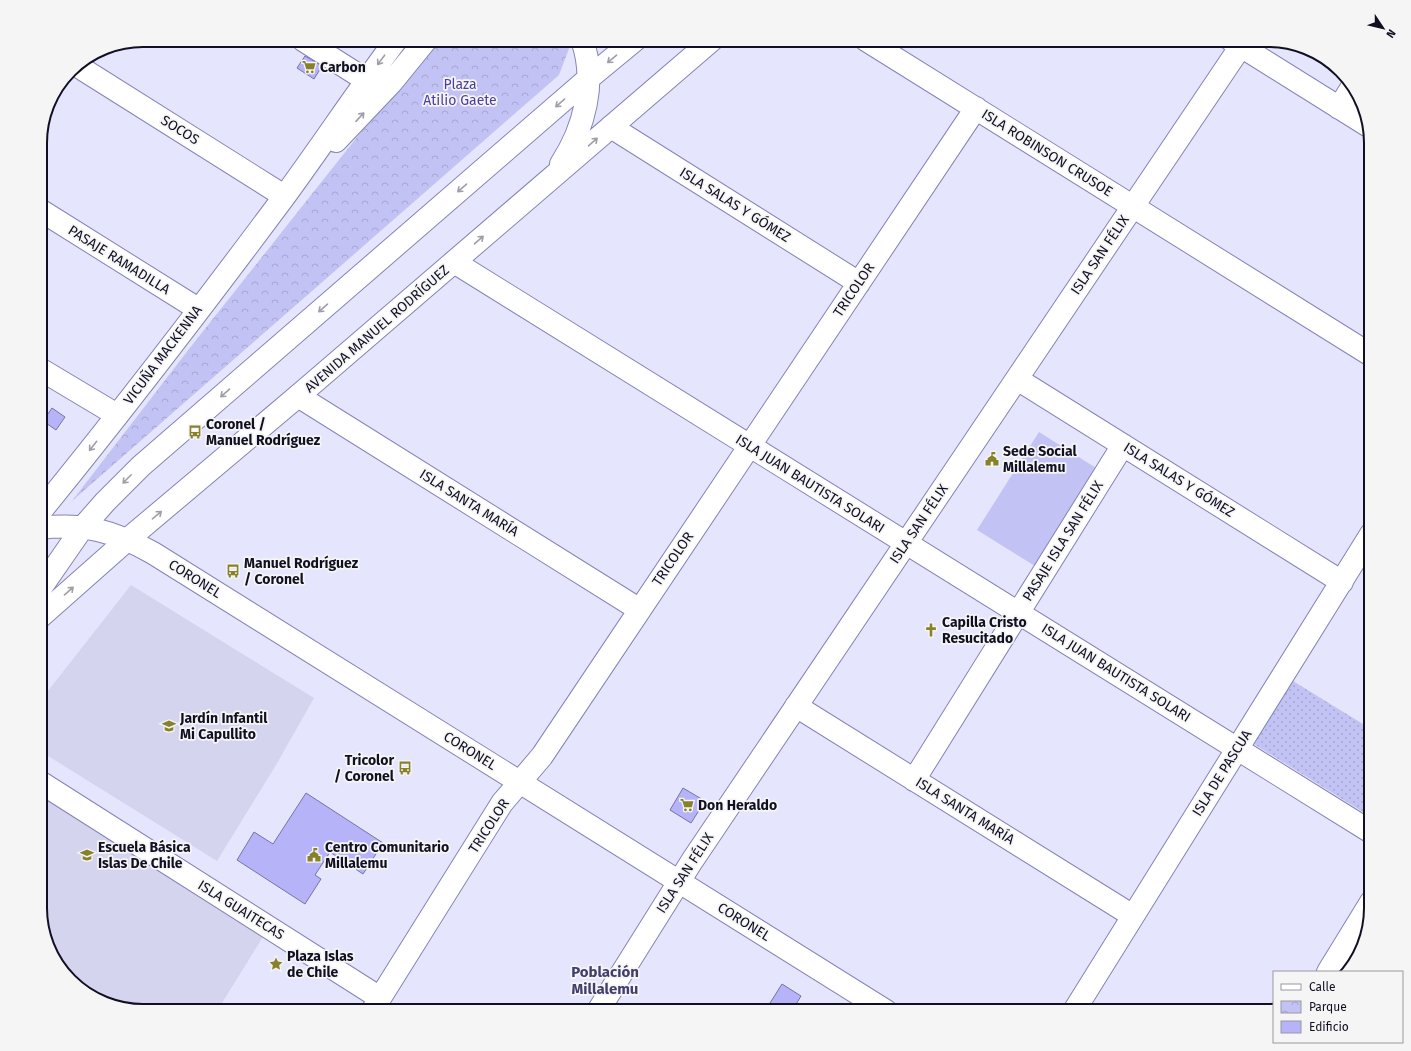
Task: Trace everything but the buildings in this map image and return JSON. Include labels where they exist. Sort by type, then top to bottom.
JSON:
[{"type":"street","points":[[314,47],[366,80]]},
{"type":"street","name":"VICUÑA MACKENNA","points":[[47,503],[117,415],[284,196],[391,47]]},
{"type":"street","name":"VICUÑA MACKENNA","points":[[284,196],[391,83],[420,47]]},
{"type":"street","points":[[553,176],[565,158],[582,117],[589,78],[588,62],[584,47]]},
{"type":"street","points":[[47,579],[83,527],[105,502],[141,466],[627,47]]},
{"type":"street","name":"AVENIDA MANUEL RODRÍGUEZ","points":[[47,611],[127,540],[298,396],[704,47]]},
{"type":"street","name":"ISLA ROBINSON CRUSOE","points":[[877,47],[1364,351]]},
{"type":"street","name":"ISLA SAN FÉLIX","points":[[602,1004],[679,881],[1133,207],[1236,47]]},
{"type":"street","points":[[1247,47],[1362,122]]},
{"type":"street","name":"SOCOS","points":[[82,69],[284,196]]},
{"type":"street","points":[[1339,108],[1349,92]]},
{"type":"street","name":"TRICOLOR","points":[[377,1004],[502,803],[542,756],[976,108]]},
{"type":"street","name":"ISLA SALAS Y GÓMEZ","points":[[611,127],[859,282]]},
{"type":"street","name":"PASAJE RAMADILLA","points":[[47,214],[198,309]]},
{"type":"street","name":"ISLA JUAN BAUTISTA SOLARI","points":[[454,262],[1364,828]]},
{"type":"street","points":[[47,372],[117,415]]},
{"type":"street","name":"ISLA SALAS Y GÓMEZ","points":[[1017,379],[1342,582]]},
{"type":"street","name":"ISLA SANTA MARÍA","points":[[298,396],[640,610]]},
{"type":"street","name":"PASAJE ISLA SAN FÉLIX","points":[[914,780],[1123,445]]},
{"type":"street","name":"CORONEL","points":[[47,527],[58,526],[94,529],[127,540],[171,564],[875,1004]]},
{"type":"street","name":"ISLA DE PASCUA","points":[[1078,1004],[1364,546]]},
{"type":"street","name":"ISLA SANTA MARÍA","points":[[796,706],[1133,916]]},
{"type":"street","name":"ISLA GUAITECAS","points":[[47,787],[374,1004]]},
{"type":"street","points":[[1329,971],[1364,914]]},
{"type":"shaded area","name":"Jardín Infantil Mi Capullito","points":[[131,585],[314,698],[276,765],[217,861],[47,755],[47,692]]},
{"type":"shaded area","name":"Escuela Básica Islas De Chile","points":[[47,799],[263,937],[221,1004],[130,1003],[112,999],[90,988],[75,976],[63,961],[54,945],[50,933],[47,915]]},
{"type":"green space","name":"Plaza Atilio Gaete","points":[[428,47],[570,47],[559,75],[72,501],[189,349]]},
{"type":"green space","points":[[1039,432],[1096,468],[1035,566],[977,530]]},
{"type":"green space","points":[[1293,681],[1364,725],[1364,813],[1254,744]]},
{"type":"place","name":"Carbon","points":[[309,67]]},
{"type":"place","name":"Coronel / Manuel Rodríguez","points":[[195,432]]},
{"type":"place","name":"Sede Social Millalemu","points":[[992,459]]},
{"type":"place","name":"Manuel Rodríguez / Coronel","points":[[233,571]]},
{"type":"place","name":"Capilla Cristo Resucitado","points":[[931,630]]},
{"type":"place","name":"Jardín Infantil Mi Capullito","points":[[169,726]]},
{"type":"place","name":"Tricolor / Coronel","points":[[405,768]]},
{"type":"place","name":"Don Heraldo","points":[[687,805]]},
{"type":"place","name":"Escuela Básica Islas De Chile","points":[[87,855]]},
{"type":"place","name":"Centro Comunitario Millalemu","points":[[314,855]]},
{"type":"place","name":"Plaza Islas de Chile","points":[[276,964]]},
{"type":"district","name":"Población Millalemu","points":[[605,980]]}]
